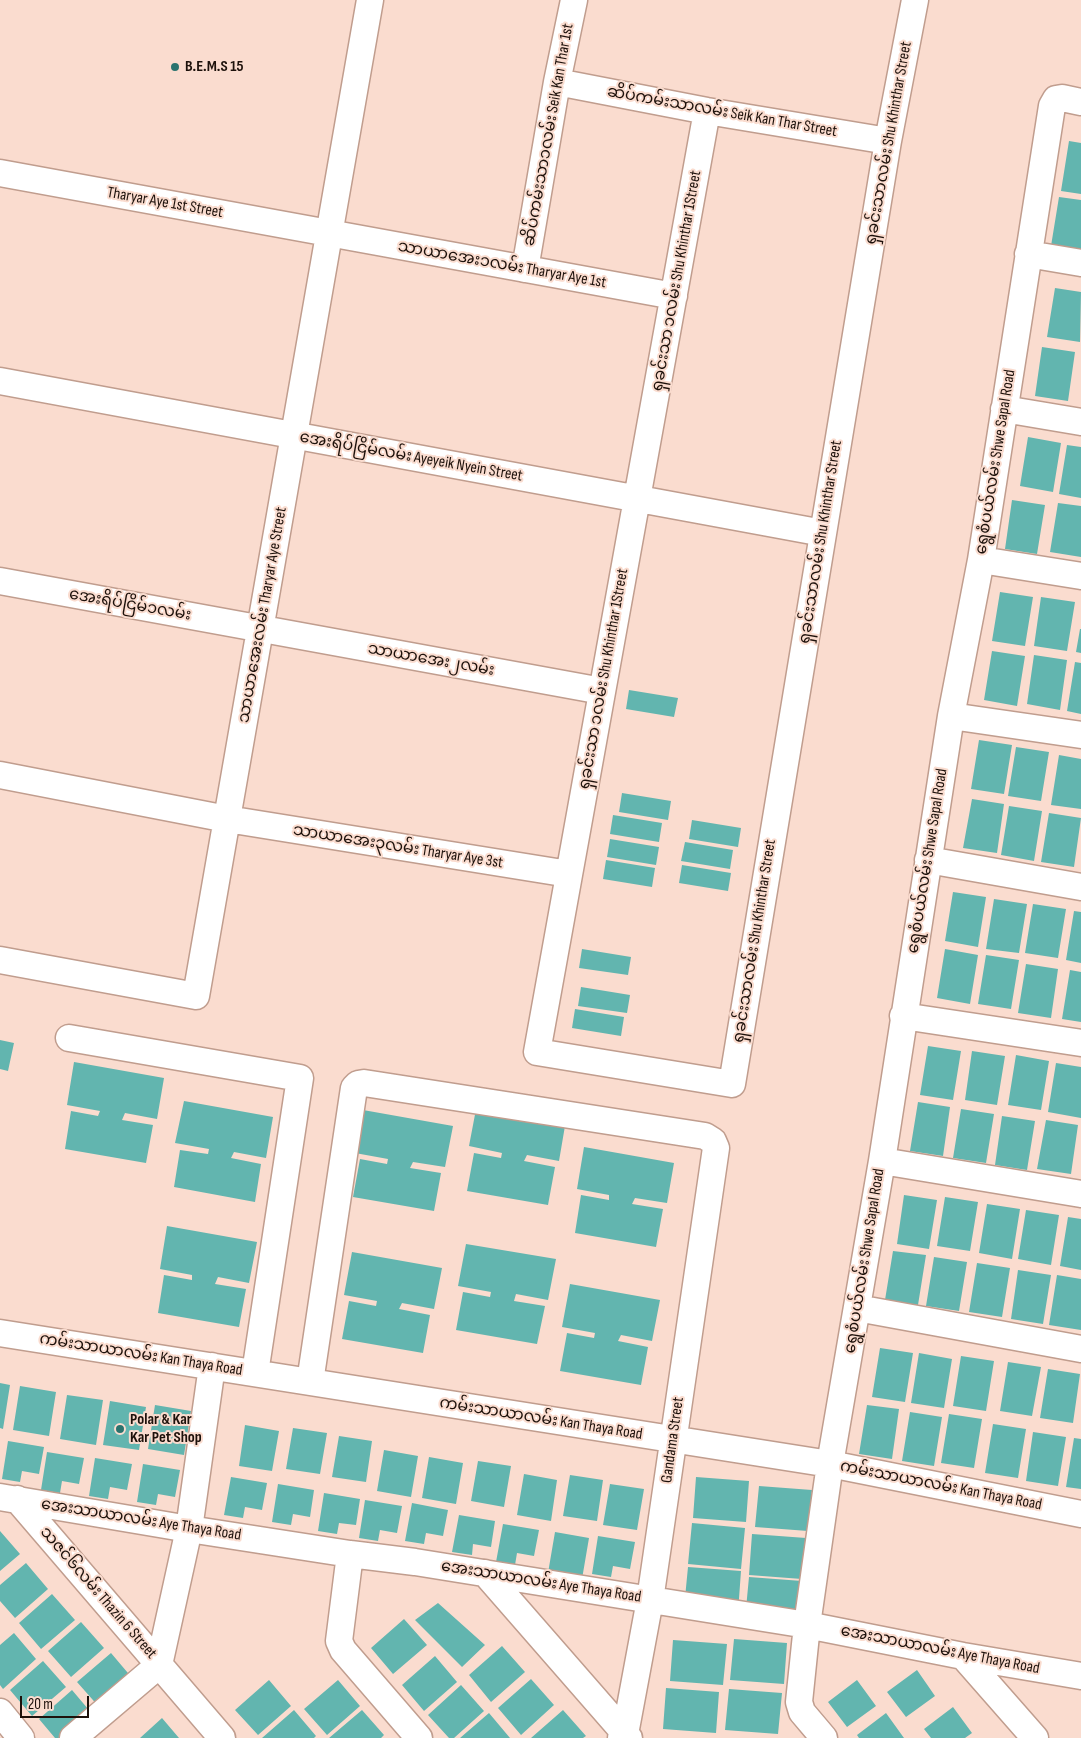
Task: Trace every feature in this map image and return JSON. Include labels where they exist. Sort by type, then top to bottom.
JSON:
[{"type":"street","points":[[329,234],[370,0]]},
{"type":"street","name":"ဆိပ်ကမ်းသာ၁လမ်း Seik Kan Thar 1st","points":[[525,269],[557,82],[574,0]]},
{"type":"street","name":"ရှခင်းသာလမ်း Shu Khinthar Street","points":[[732,1084],[888,141],[915,0]]},
{"type":"street","name":"ဆိပ်ကမ်းသာလမ်း Seik Kan Thar Street","points":[[557,82],[707,111],[888,141]]},
{"type":"street","name":"ရွေစံပယ်လမ်း Shwe Sapal Road","points":[[824,1738],[802,1712],[799,1702],[807,1625],[830,1464],[882,1162],[903,1016],[951,716],[981,560],[1052,106],[1069,100]]},
{"type":"street","name":"ရှခင်းသာ ၁လမ်း Shu Khinthar 1Street","points":[[707,111],[537,1052],[732,1084]]},
{"type":"street","name":"Tharyar Aye 1st Street","points":[[0,173],[329,234]]},
{"type":"street","name":"သာယာအေး၁လမ်း Tharyar Aye 1st","points":[[329,234],[674,296]]},
{"type":"street","name":"သာယာအေးလမ်း Tharyar Aye Street","points":[[0,960],[196,996],[329,234]]},
{"type":"street","points":[[1028,254],[1081,263]]},
{"type":"street","name":"အေးရိပ်ငြိမ်လမ်း Ayeyeik Nyein Street","points":[[0,381],[823,533]]},
{"type":"street","points":[[1004,409],[1081,422]]},
{"type":"street","points":[[981,560],[1081,576]]},
{"type":"street","name":"အေးရိပ်ငြိမ်၁လမ်း","points":[[0,581],[261,628]]},
{"type":"street","name":"သာယာအေး၂လမ်း","points":[[261,628],[602,691]]},
{"type":"street","points":[[951,716],[1081,735]]},
{"type":"street","name":"သာယာအေး၃လမ်း Tharyar Aye 3st","points":[[0,775],[227,819],[569,874]]},
{"type":"street","points":[[928,860],[1081,887]]},
{"type":"street","points":[[903,1016],[1081,1043]]},
{"type":"street","points":[[69,1038],[300,1078],[256,1373]]},
{"type":"street","name":"Gandama Street","points":[[310,1382],[354,1088],[358,1084],[364,1083],[705,1136],[713,1141],[716,1148],[650,1600],[625,1737]]},
{"type":"street","points":[[882,1162],[1081,1194]]},
{"type":"street","points":[[857,1308],[1081,1349]]},
{"type":"street","name":"ကမ်းသာယာလမ်း Kan Thaya Road","points":[[0,1333],[830,1464],[1081,1514]]},
{"type":"street","points":[[74,1738],[159,1665],[189,1529],[212,1366]]},
{"type":"street","name":"အေးသာယာလမ်း Aye Thaya Road","points":[[8,1498],[189,1529],[485,1573],[807,1625],[964,1656],[1081,1676]]},
{"type":"street","name":"သဇင်၆လမ်း Thazin 6 Street","points":[[8,1498],[159,1665],[222,1738]]},
{"type":"street","points":[[350,1554],[339,1641],[343,1650],[419,1738]]},
{"type":"street","points":[[485,1573],[625,1737]]},
{"type":"street","points":[[964,1656],[1035,1738]]},
{"type":"street","points":[[0,1712],[22,1738]]},
{"type":"building","points":[[1069,141],[1081,143],[1081,194],[1061,191]]},
{"type":"building","points":[[1059,197],[1081,200],[1081,251],[1051,246]]},
{"type":"building","points":[[1055,288],[1081,292],[1080,342],[1047,337]]},
{"type":"building","points":[[1042,347],[1075,352],[1068,401],[1035,396]]},
{"type":"building","points":[[1028,437],[1061,443],[1053,492],[1020,486]]},
{"type":"building","points":[[1067,445],[1081,447],[1081,498],[1059,494]]},
{"type":"building","points":[[1012,500],[1045,505],[1037,554],[1005,549]]},
{"type":"building","points":[[1058,503],[1081,506],[1081,557],[1050,552]]},
{"type":"building","points":[[1000,592],[1033,597],[1025,646],[992,641]]},
{"type":"building","points":[[1041,597],[1075,602],[1067,651],[1034,646]]},
{"type":"building","points":[[1081,629],[1081,653],[1076,652]]},
{"type":"building","points":[[992,651],[1025,656],[1017,706],[984,700]]},
{"type":"building","points":[[1034,655],[1067,660],[1060,710],[1027,704]]},
{"type":"building","points":[[1075,662],[1081,663],[1081,714],[1067,711]]},
{"type":"building","points":[[629,690],[678,698],[674,717],[626,709]]},
{"type":"building","points":[[979,740],[1012,745],[1004,794],[971,789]]},
{"type":"building","points":[[1016,747],[1049,752],[1041,801],[1008,796]]},
{"type":"building","points":[[1059,755],[1081,759],[1081,809],[1051,805]]},
{"type":"building","points":[[622,793],[671,801],[668,820],[619,812]]},
{"type":"building","points":[[972,799],[1004,804],[997,853],[963,848]]},
{"type":"building","points":[[1009,806],[1042,811],[1034,861],[1001,855]]},
{"type":"building","points":[[1049,813],[1081,818],[1074,867],[1041,862]]},
{"type":"building","points":[[613,815],[662,823],[659,842],[610,834]]},
{"type":"building","points":[[692,820],[741,828],[738,847],[689,839]]},
{"type":"building","points":[[610,839],[659,847],[656,865],[607,857]]},
{"type":"building","points":[[685,842],[733,850],[730,869],[681,861]]},
{"type":"building","points":[[606,860],[655,868],[652,887],[603,879]]},
{"type":"building","points":[[682,865],[731,873],[728,891],[679,883]]},
{"type":"building","points":[[953,892],[986,897],[978,947],[945,941]]},
{"type":"building","points":[[994,899],[1027,904],[1019,953],[986,949]]},
{"type":"building","points":[[1033,904],[1066,909],[1058,958],[1025,953]]},
{"type":"building","points":[[1074,911],[1081,912],[1081,963],[1066,960]]},
{"type":"building","points":[[582,949],[631,957],[628,975],[579,968]]},
{"type":"building","points":[[945,949],[978,955],[970,1004],[937,998]]},
{"type":"building","points":[[986,955],[1019,960],[1011,1009],[978,1004]]},
{"type":"building","points":[[1026,964],[1058,969],[1051,1018],[1018,1013]]},
{"type":"building","points":[[1070,970],[1081,972],[1081,1022],[1062,1019]]},
{"type":"building","points":[[581,987],[630,995],[627,1013],[578,1006]]},
{"type":"building","points":[[575,1009],[624,1017],[621,1036],[572,1028]]},
{"type":"building","points":[[0,1040],[14,1043],[8,1071],[0,1069]]},
{"type":"building","points":[[928,1046],[961,1051],[953,1100],[920,1095]]},
{"type":"building","points":[[972,1051],[1005,1056],[997,1105],[965,1100]]},
{"type":"building","points":[[1016,1055],[1049,1061],[1041,1110],[1008,1105]]},
{"type":"building","points":[[74,1062],[164,1078],[157,1119],[125,1113],[122,1120],[153,1125],[146,1163],[65,1149],[71,1111],[98,1116],[100,1111],[67,1105]]},
{"type":"building","points":[[1056,1063],[1081,1067],[1081,1118],[1048,1112]]},
{"type":"building","points":[[184,1101],[273,1117],[266,1158],[234,1152],[231,1158],[261,1164],[255,1202],[174,1187],[180,1150],[208,1154],[209,1149],[175,1143]]},
{"type":"building","points":[[918,1102],[950,1107],[943,1156],[910,1151]]},
{"type":"building","points":[[477,1104],[566,1120],[559,1161],[527,1155],[524,1161],[555,1167],[548,1205],[467,1191],[474,1153],[501,1158],[502,1153],[469,1146]]},
{"type":"building","points":[[961,1109],[994,1114],[986,1163],[953,1158]]},
{"type":"building","points":[[363,1110],[453,1126],[445,1167],[413,1162],[410,1168],[441,1173],[434,1211],[353,1197],[360,1159],[387,1164],[388,1159],[355,1153]]},
{"type":"building","points":[[1002,1116],[1035,1121],[1027,1170],[995,1165]]},
{"type":"building","points":[[1046,1120],[1078,1125],[1071,1174],[1037,1169]]},
{"type":"building","points":[[584,1147],[674,1163],[667,1203],[635,1198],[632,1204],[663,1209],[656,1247],[575,1233],[581,1195],[609,1200],[609,1195],[577,1189]]},
{"type":"building","points":[[904,1195],[937,1200],[929,1249],[897,1244]]},
{"type":"building","points":[[945,1197],[978,1202],[970,1251],[937,1246]]},
{"type":"building","points":[[987,1204],[1020,1209],[1012,1259],[979,1253]]},
{"type":"building","points":[[1026,1210],[1059,1215],[1051,1265],[1018,1259]]},
{"type":"building","points":[[1068,1217],[1081,1219],[1081,1270],[1060,1266]]},
{"type":"building","points":[[167,1226],[257,1242],[249,1283],[218,1277],[215,1284],[246,1289],[239,1327],[158,1313],[164,1275],[192,1280],[192,1275],[160,1269]]},
{"type":"building","points":[[466,1244],[556,1259],[548,1300],[516,1294],[514,1301],[545,1306],[537,1344],[456,1330],[463,1292],[490,1297],[491,1292],[458,1286]]},
{"type":"building","points":[[893,1251],[926,1255],[918,1305],[885,1300]]},
{"type":"building","points":[[352,1252],[442,1268],[434,1309],[402,1303],[399,1309],[430,1315],[423,1353],[342,1339],[349,1301],[376,1306],[377,1301],[344,1295]]},
{"type":"building","points":[[934,1257],[967,1262],[959,1311],[926,1306]]},
{"type":"building","points":[[977,1263],[1010,1268],[1002,1317],[969,1312]]},
{"type":"building","points":[[1018,1270],[1051,1275],[1043,1324],[1011,1319]]},
{"type":"building","points":[[1057,1275],[1081,1279],[1081,1330],[1049,1325]]},
{"type":"building","points":[[570,1284],[660,1300],[652,1341],[621,1335],[618,1341],[648,1347],[641,1385],[560,1371],[567,1333],[594,1338],[595,1333],[562,1327]]},
{"type":"building","points":[[880,1348],[913,1353],[905,1402],[872,1397]]},
{"type":"building","points":[[919,1353],[952,1359],[944,1408],[911,1403]]},
{"type":"building","points":[[961,1356],[994,1361],[986,1411],[953,1406]]},
{"type":"building","points":[[1008,1362],[1041,1367],[1032,1416],[1000,1411]]},
{"type":"building","points":[[1048,1369],[1080,1374],[1073,1423],[1040,1418]]},
{"type":"building","points":[[0,1383],[10,1385],[3,1429],[0,1428]]},
{"type":"building","points":[[20,1386],[56,1392],[49,1436],[13,1430]]},
{"type":"building","points":[[67,1395],[103,1400],[96,1445],[60,1439]]},
{"type":"building","points":[[110,1401],[146,1407],[139,1450],[103,1445]]},
{"type":"building","points":[[155,1405],[191,1411],[184,1455],[148,1449]]},
{"type":"building","points":[[867,1405],[899,1409],[892,1459],[859,1454]]},
{"type":"building","points":[[910,1412],[942,1417],[934,1466],[902,1461]]},
{"type":"building","points":[[949,1414],[982,1419],[974,1468],[941,1463]]},
{"type":"building","points":[[993,1424],[1026,1429],[1018,1478],[985,1473]]},
{"type":"building","points":[[245,1425],[279,1431],[272,1471],[239,1466]]},
{"type":"building","points":[[293,1428],[327,1433],[320,1474],[286,1469]]},
{"type":"building","points":[[1033,1432],[1066,1437],[1058,1486],[1026,1481]]},
{"type":"building","points":[[339,1436],[372,1441],[366,1482],[332,1477]]},
{"type":"building","points":[[1074,1438],[1081,1439],[1081,1489],[1066,1487]]},
{"type":"building","points":[[8,1441],[44,1447],[39,1474],[22,1471],[20,1482],[2,1479]]},
{"type":"building","points":[[384,1450],[418,1456],[411,1497],[377,1491]]},
{"type":"building","points":[[47,1452],[84,1458],[79,1484],[62,1481],[60,1493],[41,1490]]},
{"type":"building","points":[[429,1457],[463,1463],[456,1504],[422,1498]]},
{"type":"building","points":[[95,1458],[132,1464],[127,1490],[110,1487],[108,1499],[89,1496]]},
{"type":"building","points":[[478,1461],[511,1466],[504,1507],[471,1501]]},
{"type":"building","points":[[143,1464],[180,1470],[175,1497],[158,1494],[156,1505],[137,1502]]},
{"type":"building","points":[[524,1474],[557,1480],[551,1521],[517,1515]]},
{"type":"building","points":[[570,1475],[603,1480],[597,1521],[563,1516]]},
{"type":"building","points":[[231,1477],[267,1483],[262,1510],[245,1507],[243,1518],[224,1515]]},
{"type":"building","points":[[696,1477],[749,1481],[746,1522],[693,1518]]},
{"type":"building","points":[[278,1484],[314,1490],[310,1517],[293,1514],[291,1525],[272,1522]]},
{"type":"building","points":[[610,1484],[644,1489],[637,1530],[603,1525]]},
{"type":"building","points":[[759,1486],[812,1490],[808,1531],[755,1527]]},
{"type":"building","points":[[324,1493],[360,1499],[356,1525],[339,1523],[337,1534],[318,1531]]},
{"type":"building","points":[[365,1500],[402,1506],[397,1533],[380,1530],[378,1541],[359,1538]]},
{"type":"building","points":[[412,1503],[448,1510],[443,1536],[426,1533],[424,1544],[405,1541]]},
{"type":"building","points":[[459,1515],[495,1521],[491,1547],[473,1544],[472,1555],[452,1552]]},
{"type":"building","points":[[692,1523],[745,1528],[741,1569],[688,1564]]},
{"type":"building","points":[[503,1524],[539,1530],[534,1556],[517,1553],[515,1565],[496,1562]]},
{"type":"building","points":[[0,1531],[20,1554],[0,1571]]},
{"type":"building","points":[[555,1532],[589,1538],[582,1579],[548,1573]]},
{"type":"building","points":[[752,1534],[806,1538],[802,1579],[749,1575]]},
{"type":"building","points":[[598,1536],[635,1542],[630,1569],[613,1566],[611,1577],[592,1574]]},
{"type":"building","points":[[26,1563],[48,1589],[15,1618],[0,1601],[0,1585]]},
{"type":"building","points":[[688,1567],[741,1571],[738,1612],[684,1608]]},
{"type":"building","points":[[749,1577],[802,1581],[799,1623],[745,1619]]},
{"type":"building","points":[[52,1594],[75,1620],[41,1649],[19,1623]]},
{"type":"building","points":[[438,1603],[485,1645],[462,1667],[415,1620]]},
{"type":"building","points":[[404,1619],[427,1645],[393,1674],[371,1648]]},
{"type":"building","points":[[81,1622],[104,1648],[71,1677],[48,1651]]},
{"type":"building","points":[[14,1633],[36,1659],[3,1689],[0,1685],[0,1645]]},
{"type":"building","points":[[734,1639],[787,1643],[784,1684],[730,1680]]},
{"type":"building","points":[[673,1640],[727,1644],[723,1685],[670,1681]]},
{"type":"building","points":[[502,1646],[525,1672],[491,1702],[469,1675]]},
{"type":"building","points":[[111,1653],[133,1679],[100,1708],[77,1682]]},
{"type":"building","points":[[435,1656],[457,1682],[424,1711],[402,1685]]},
{"type":"building","points":[[43,1661],[66,1687],[32,1716],[10,1690]]},
{"type":"building","points":[[917,1670],[935,1696],[906,1717],[887,1692]]},
{"type":"building","points":[[531,1679],[554,1705],[521,1735],[498,1708]]},
{"type":"building","points":[[269,1680],[291,1706],[258,1735],[235,1710]]},
{"type":"building","points":[[338,1680],[360,1706],[327,1735],[304,1709]]},
{"type":"building","points":[[857,1680],[876,1706],[847,1727],[828,1702]]},
{"type":"building","points":[[461,1685],[484,1711],[454,1738],[449,1738],[428,1715]]},
{"type":"building","points":[[666,1688],[719,1692],[716,1733],[663,1729]]},
{"type":"building","points":[[729,1689],[782,1693],[778,1734],[725,1730]]},
{"type":"building","points":[[72,1690],[94,1716],[69,1738],[55,1738],[39,1719]]},
{"type":"building","points":[[953,1707],[972,1733],[965,1738],[931,1738],[924,1729]]},
{"type":"building","points":[[294,1710],[316,1736],[314,1738],[262,1738]]},
{"type":"building","points":[[362,1710],[384,1735],[381,1738],[329,1738]]},
{"type":"building","points":[[563,1710],[586,1736],[583,1738],[531,1738]]},
{"type":"building","points":[[489,1713],[510,1738],[460,1738]]},
{"type":"building","points":[[886,1713],[904,1738],[859,1738],[857,1735]]},
{"type":"building","points":[[162,1718],[179,1738],[140,1738]]},
{"type":"place","name":"B.E.M.S 15","points":[[175,67]]},
{"type":"place","name":"Polar & Kar Kar Pet Shop","points":[[120,1429]]}]
